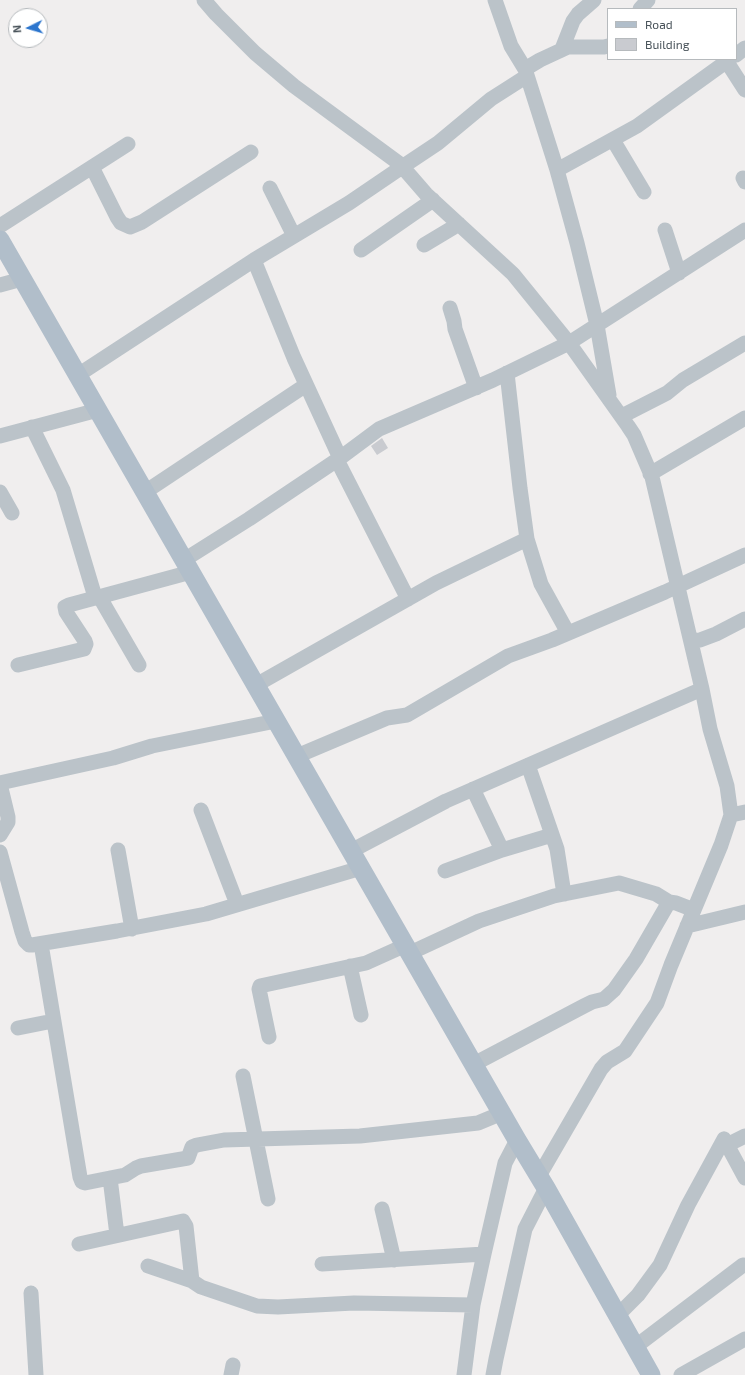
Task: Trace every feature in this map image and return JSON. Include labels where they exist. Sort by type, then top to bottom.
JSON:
[{"type":"main road","points":[[0,240],[517,1140],[543,1182],[651,1375]]},
{"type":"street","points":[[204,0],[216,14],[271,68],[303,95],[400,164],[433,200],[513,274],[569,343],[622,416],[634,435],[650,474],[691,641],[710,729],[727,786],[738,813],[721,845],[692,909],[687,926],[652,1012],[625,1051],[606,1062],[604,1065],[543,1182],[525,1229],[493,1375]]},
{"type":"street","points":[[495,0],[511,46],[526,73],[557,170],[597,324],[610,398]]},
{"type":"street","points":[[562,49],[573,21],[578,14],[594,0]]},
{"type":"street","points":[[641,8],[648,0]]},
{"type":"street","points":[[78,375],[254,260],[349,203],[438,143],[490,99],[526,73],[540,60],[562,49],[576,46],[607,46]]},
{"type":"street","points":[[557,170],[637,126],[728,60]]},
{"type":"street","points":[[732,60],[745,90]]},
{"type":"street","points":[[613,140],[644,192]]},
{"type":"street","points":[[0,226],[128,144]]},
{"type":"street","points":[[92,167],[121,223],[130,227],[142,222],[251,152]]},
{"type":"street","points":[[270,188],[294,236]]},
{"type":"street","points":[[361,250],[433,200]]},
{"type":"street","points":[[424,245],[459,224]]},
{"type":"street","points":[[665,230],[679,273]]},
{"type":"street","points":[[18,665],[84,649],[86,644],[85,641],[66,612],[65,607],[187,566],[249,520],[379,430],[476,388],[569,343],[745,230]]},
{"type":"street","points":[[254,260],[294,358],[339,459],[408,599]]},
{"type":"street","points":[[0,284],[22,279]]},
{"type":"street","points":[[450,308],[455,329],[476,388]]},
{"type":"street","points":[[622,416],[667,392],[683,380],[745,343]]},
{"type":"street","points":[[508,373],[527,539],[541,584],[568,634]]},
{"type":"street","points":[[145,492],[306,385]]},
{"type":"street","points":[[0,436],[98,410]]},
{"type":"street","points":[[650,474],[745,418]]},
{"type":"street","points":[[32,427],[62,490],[97,597],[139,664]]},
{"type":"street","points":[[0,492],[12,513]]},
{"type":"street","points":[[256,685],[436,583],[527,539]]},
{"type":"street","points":[[297,756],[387,718],[407,715],[508,656],[568,634],[745,555]]},
{"type":"street","points":[[691,641],[700,640],[716,634],[745,619]]},
{"type":"street","points":[[352,851],[446,801],[702,689]]},
{"type":"street","points":[[0,835],[6,826],[8,817],[0,784],[106,760],[152,746],[276,721]]},
{"type":"street","points":[[528,765],[557,848],[564,894]]},
{"type":"street","points":[[473,789],[502,850]]},
{"type":"street","points":[[201,810],[237,904]]},
{"type":"street","points":[[445,871],[502,850],[552,835]]},
{"type":"street","points":[[118,850],[132,929]]},
{"type":"street","points":[[0,852],[6,895],[25,941],[29,945],[132,929],[206,914],[361,868]]},
{"type":"street","points":[[269,1037],[259,989],[260,986],[366,963],[408,949],[479,921],[554,896],[619,883],[656,894],[673,903],[692,909]]},
{"type":"street","points":[[474,1064],[592,1002],[604,999],[614,990],[673,903]]},
{"type":"street","points":[[687,926],[745,912]]},
{"type":"street","points":[[41,944],[53,1021],[82,1182],[85,1183],[125,1175],[141,1166],[188,1158],[192,1147],[224,1140],[368,1135],[478,1123],[502,1113]]},
{"type":"street","points":[[350,966],[362,1015]]},
{"type":"street","points":[[18,1028],[53,1021]]},
{"type":"street","points":[[243,1076],[268,1198]]},
{"type":"street","points":[[727,1145],[745,1136]]},
{"type":"street","points":[[618,1315],[638,1295],[660,1265],[688,1206],[724,1139],[745,1178]]},
{"type":"street","points":[[464,1375],[473,1305],[484,1254],[506,1163],[517,1140]]},
{"type":"street","points":[[110,1178],[117,1235]]},
{"type":"street","points":[[382,1209],[394,1260]]},
{"type":"street","points":[[79,1244],[183,1221],[186,1226],[192,1281]]},
{"type":"street","points":[[322,1264],[484,1254]]},
{"type":"street","points":[[148,1266],[257,1306],[278,1307],[354,1302],[473,1305]]},
{"type":"street","points":[[635,1347],[743,1266]]},
{"type":"street","points":[[31,1292],[36,1375]]},
{"type":"street","points":[[680,1375],[745,1339]]},
{"type":"building","points":[[382,438],[388,448],[377,455],[371,446]]}]
